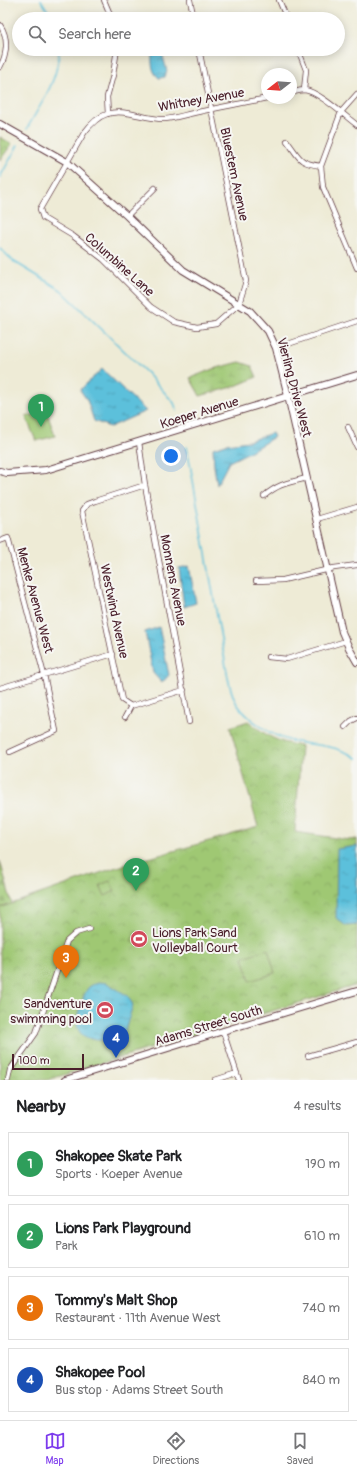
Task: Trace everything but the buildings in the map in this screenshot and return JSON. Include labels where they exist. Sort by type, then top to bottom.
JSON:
[{"type":"street","points":[[104,0],[109,12]]},
{"type":"street","points":[[190,0],[193,12]]},
{"type":"street","points":[[279,0],[283,12]]},
{"type":"street","points":[[0,25],[5,35],[6,52],[0,67]]},
{"type":"street","points":[[108,114],[107,96],[113,75],[116,56]]},
{"type":"street","name":"Bluestem Avenue","points":[[200,56],[246,281],[239,304]]},
{"type":"street","points":[[301,56],[306,70],[304,90]]},
{"type":"street","points":[[297,92],[304,90],[315,93],[357,125]]},
{"type":"street","points":[[357,94],[341,112],[321,166],[323,186],[357,268]]},
{"type":"street","name":"Whitney Avenue","points":[[67,162],[84,133],[92,123],[100,117],[108,114],[120,112],[157,119],[261,99]]},
{"type":"street","name":"Vierling Drive West","points":[[0,124],[67,162],[127,216],[183,270],[250,311],[268,331],[276,348],[346,641],[357,662]]},
{"type":"street","points":[[286,141],[298,157],[307,164],[321,166]]},
{"type":"street","name":"Columbine Lane","points":[[67,162],[40,209],[43,218],[73,236],[103,259],[151,307],[174,322],[197,327],[216,324],[239,304]]},
{"type":"street","points":[[127,216],[155,188]]},
{"type":"street","points":[[276,348],[357,321]]},
{"type":"street","name":"Koeper Avenue","points":[[0,471],[7,473],[46,470],[357,375]]},
{"type":"street","points":[[348,427],[357,447]]},
{"type":"street","name":"Monnens Avenue","points":[[139,442],[145,485],[189,722]]},
{"type":"street","points":[[264,496],[281,484],[307,478]]},
{"type":"street","name":"Westwind Avenue","points":[[131,706],[122,700],[82,511],[88,504],[145,485]]},
{"type":"street","points":[[317,519],[357,507]]},
{"type":"street","name":"Menke Avenue West","points":[[0,541],[8,538],[44,675]]},
{"type":"street","points":[[256,581],[283,580],[328,569],[357,565]]},
{"type":"street","points":[[268,657],[287,658],[346,641]]},
{"type":"street","points":[[0,688],[113,654]]},
{"type":"street","points":[[10,752],[56,731],[44,675]]},
{"type":"street","points":[[125,717],[131,706],[184,690]]},
{"type":"street","points":[[345,727],[357,718]]},
{"type":"street","points":[[8,1080],[10,1070],[36,1033],[67,941],[76,933],[88,929]]},
{"type":"street","name":"Adams Street South","points":[[65,1080],[357,991]]},
{"type":"street","points":[[223,1031],[239,1080]]},
{"type":"street","points":[[308,1056],[357,1042]]},
{"type":"street","points":[[215,1080],[237,1073]]},
{"type":"green space","points":[[0,137],[12,144],[0,160]]},
{"type":"green space","points":[[240,362],[252,366],[257,377],[233,387],[200,396],[190,378],[213,369]]},
{"type":"green space","points":[[46,410],[55,436],[36,441],[26,417]]},
{"type":"green space","points":[[248,721],[272,738],[285,743],[301,746],[295,832],[349,840],[357,839],[357,985],[47,1080],[0,1080],[0,908],[114,868],[258,827],[230,727]]},
{"type":"green space","points":[[0,861],[12,904],[0,908]]},
{"type":"green space","points":[[110,881],[115,891],[105,896],[100,885]]},
{"type":"green space","name":"Lions Park Sand Volleyball Court","points":[[136,931],[147,937],[142,947],[131,941]]},
{"type":"green space","points":[[268,949],[275,973],[250,981],[243,957]]},
{"type":"water","points":[[152,56],[163,56],[167,71],[165,77],[159,78],[154,72]]},
{"type":"water","points":[[102,369],[146,411],[110,427],[94,421],[87,400],[80,390]]},
{"type":"water","points":[[272,433],[274,437],[229,462],[217,485],[213,448],[226,444],[249,441]]},
{"type":"water","points":[[189,566],[196,603],[184,607],[179,568]]},
{"type":"water","points":[[159,627],[169,675],[162,683],[153,673],[145,632]]},
{"type":"water","points":[[357,846],[357,925],[346,926],[336,918],[337,849]]},
{"type":"water","name":"Sandventure swimming pool","points":[[98,982],[107,983],[128,996],[133,1005],[123,1037],[108,1041],[90,1039],[80,1033],[77,1017],[84,995],[89,987]]},
{"type":"waterway","points":[[41,0],[49,12]]},
{"type":"waterway","points":[[27,129],[53,81],[58,56]]},
{"type":"waterway","points":[[0,177],[18,145]]},
{"type":"waterway","points":[[0,248],[13,261],[61,290],[147,373],[174,403],[177,411]]},
{"type":"waterway","points":[[187,447],[228,678],[235,701],[254,722],[277,736],[292,741],[334,748],[357,758]]},
{"type":"place","name":"Shakopee Skate Park","points":[[41,427]]},
{"type":"place","name":"Lions Park Playground","points":[[136,891]]},
{"type":"place","name":"Lions Park Sand Volleyball Court","points":[[139,939]]},
{"type":"place","name":"Tommy's Malt Shop","points":[[66,978]]},
{"type":"place","name":"Sandventure swimming pool","points":[[105,1010]]},
{"type":"place","name":"Shakopee Pool","points":[[116,1058]]}]
